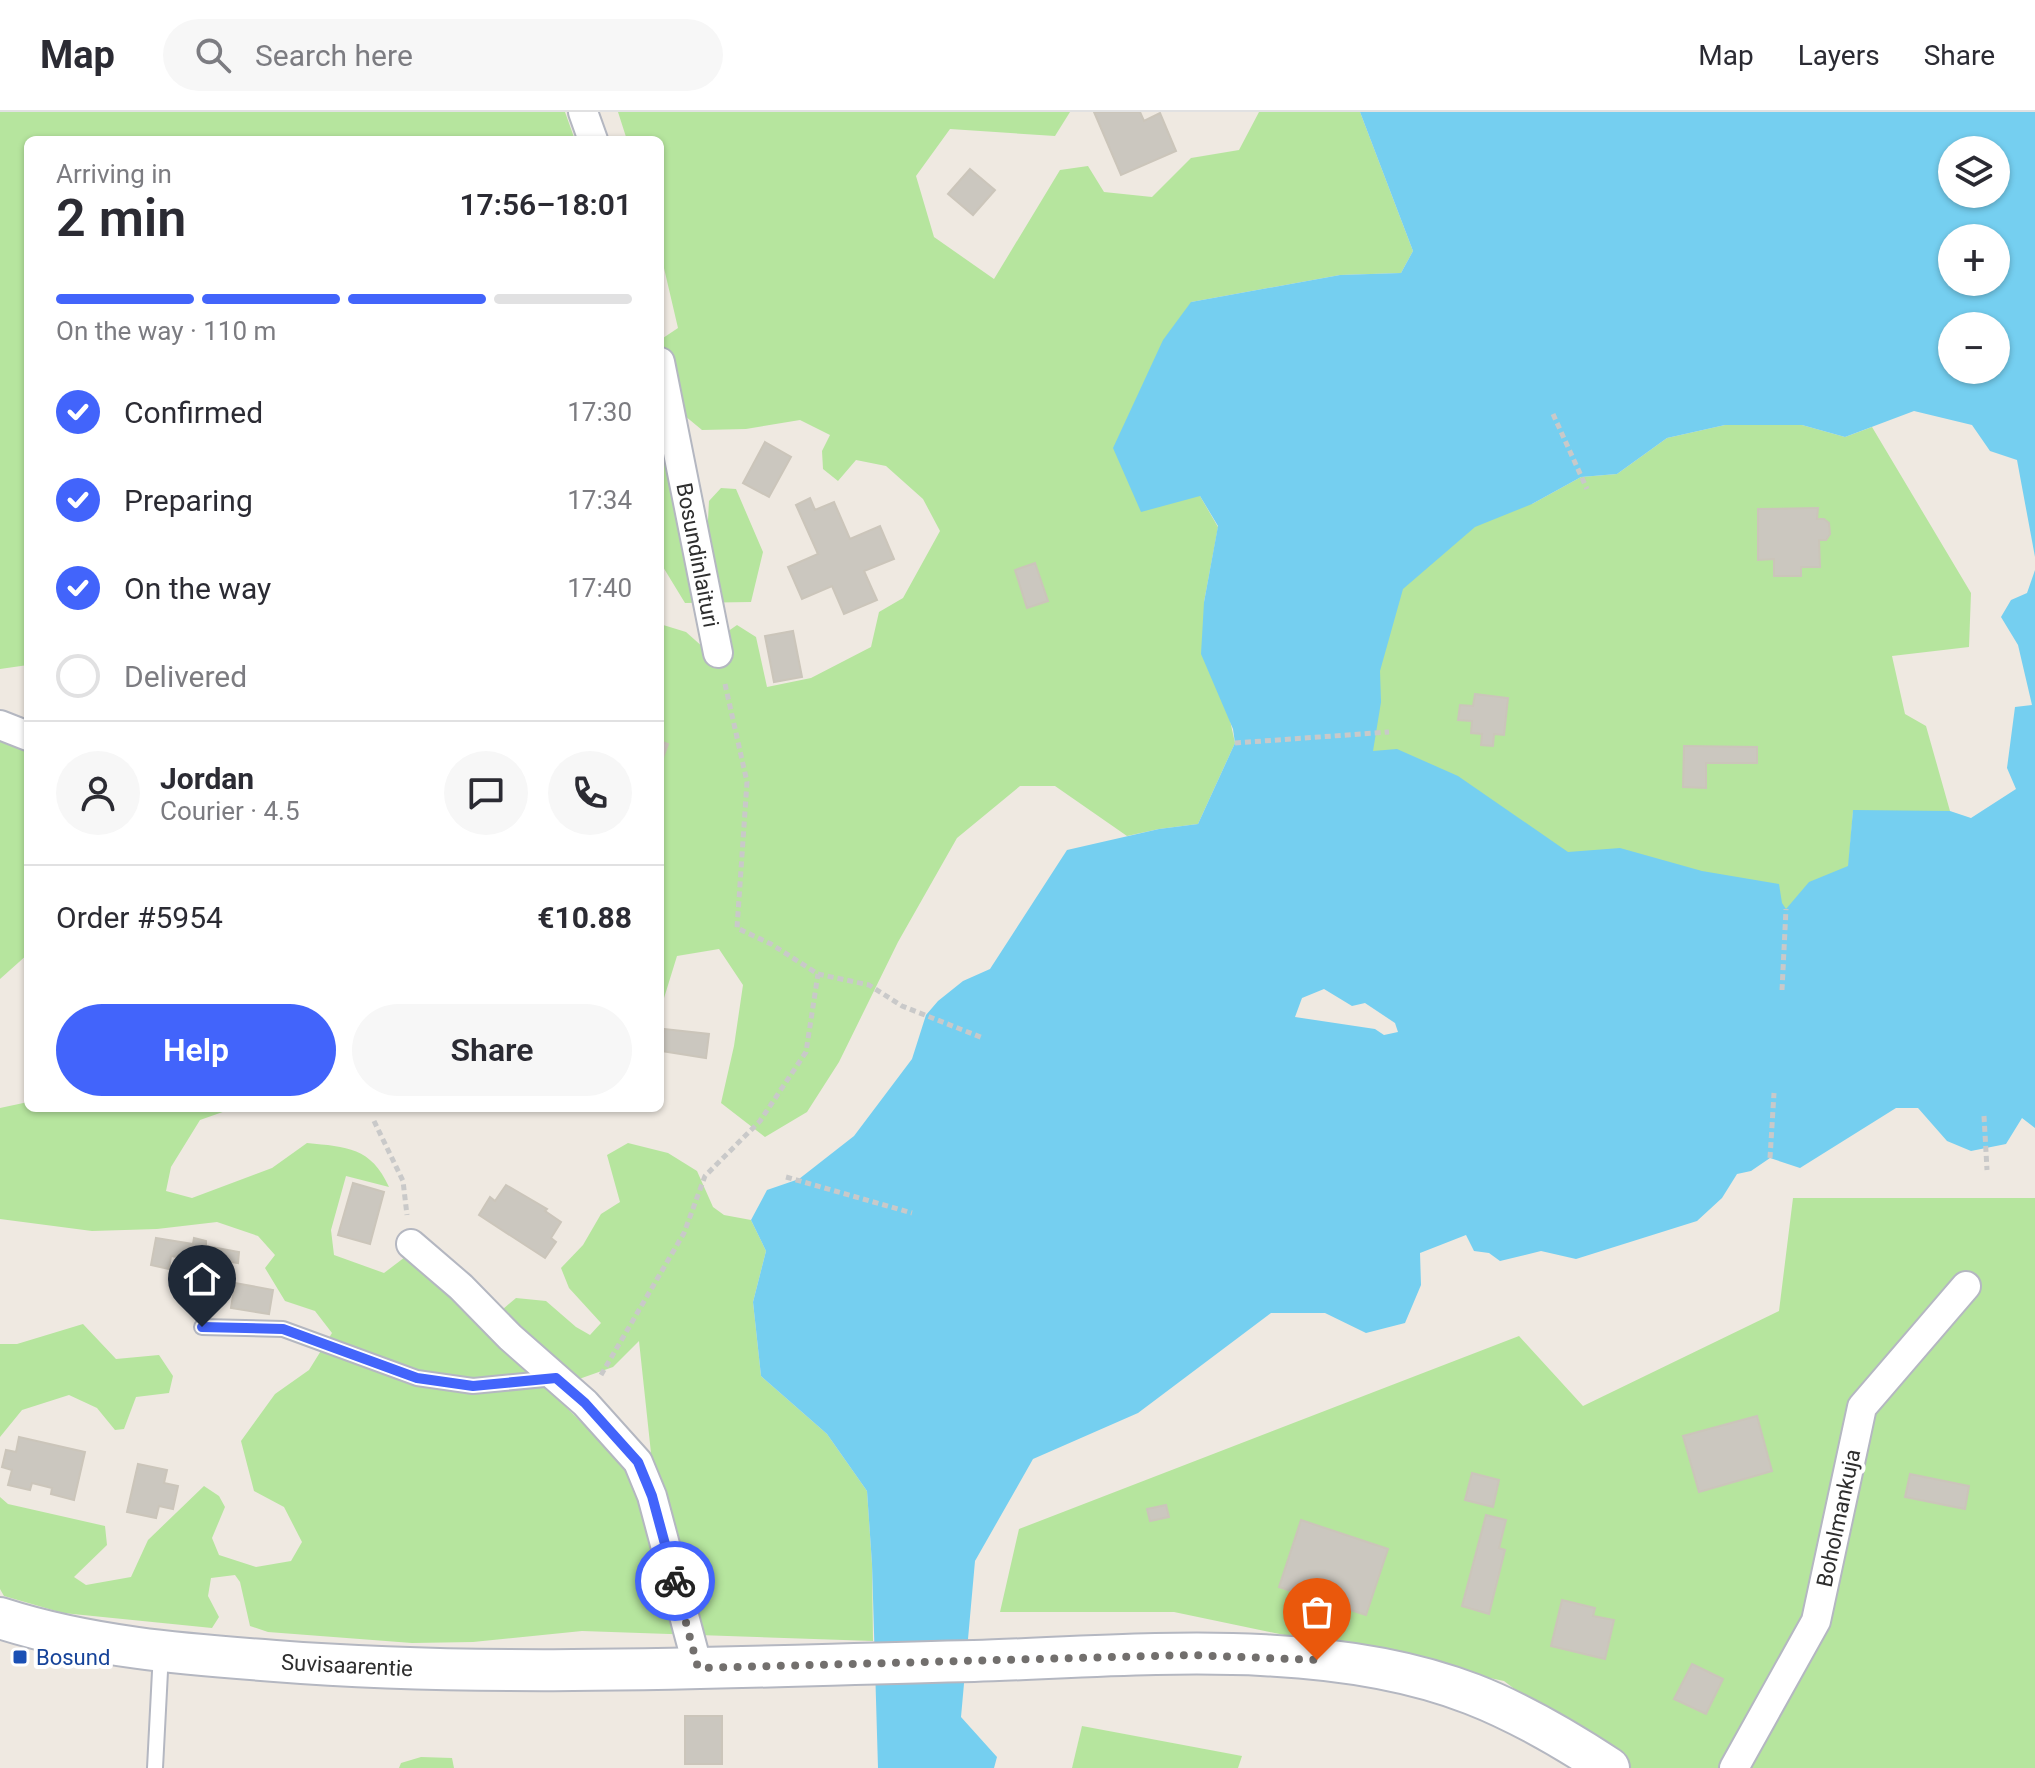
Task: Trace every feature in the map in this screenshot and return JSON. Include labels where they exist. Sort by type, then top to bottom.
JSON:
[{"type":"street","points":[[583,112],[592,136]]},
{"type":"street","name":"Bosundinlaituri","points":[[664,382],[718,653]]},
{"type":"street","points":[[0,725],[24,734]]},
{"type":"street","points":[[411,1244],[585,1403],[638,1462],[652,1496],[698,1668]]},
{"type":"street","name":"Boholmankuja","points":[[1734,1768],[1816,1621],[1862,1407],[1966,1286]]},
{"type":"street","name":"Suvisaarentie","points":[[0,1618],[70,1637],[161,1652],[445,1670],[1250,1656],[1317,1660],[1370,1667],[1457,1689],[1549,1729],[1609,1768]]},
{"type":"lane","points":[[202,1327],[283,1329],[417,1378],[473,1386],[556,1378]]},
{"type":"lane","points":[[155,1768],[161,1652]]},
{"type":"path","points":[[1553,414],[1587,489]]},
{"type":"path","points":[[718,653],[747,782],[737,928],[771,944],[818,974],[869,985],[902,1006],[983,1038]]},
{"type":"path","points":[[1235,743],[1389,732]]},
{"type":"path","points":[[1782,990],[1786,909]]},
{"type":"path","points":[[585,1403],[684,1233],[705,1176],[760,1121],[806,1052],[818,974]]},
{"type":"path","points":[[1770,1158],[1774,1093]]},
{"type":"path","points":[[1984,1116],[1987,1170]]},
{"type":"path","points":[[374,1121],[403,1181],[411,1244]]},
{"type":"path","points":[[786,1177],[912,1213]]},
{"type":"green space","points":[[0,112],[565,112],[574,136],[24,136],[24,666],[0,669]]},
{"type":"green space","points":[[618,112],[1070,112],[1055,136],[950,129],[916,176],[934,237],[994,279],[1060,170],[1088,166],[1104,192],[1152,197],[1191,158],[1239,150],[1259,112],[1360,112],[1413,251],[1401,273],[1340,275],[1191,302],[1200,496],[1218,527],[1204,602],[1235,743],[1198,824],[1127,836],[1055,786],[1020,786],[957,838],[898,942],[839,1062],[807,1112],[765,1137],[721,1103],[743,985],[719,949],[677,956],[664,998],[664,625],[686,632],[704,648],[737,625],[756,637],[767,687],[811,678],[871,647],[879,612],[903,598],[940,531],[923,499],[886,466],[856,460],[838,481],[823,469],[822,451],[830,435],[800,420],[746,429],[702,430],[679,411],[707,539],[709,501],[721,488],[736,489],[763,552],[751,602],[685,603],[664,569],[664,337],[678,328],[664,268],[664,136],[626,136]]},
{"type":"green space","points":[[1725,425],[1802,425],[1845,437],[1872,427],[1971,593],[1969,647],[1892,656],[1905,714],[1926,726],[1950,811],[1853,811],[1843,937],[1397,836],[1349,694],[1430,499],[1532,504],[1581,477],[1617,474],[1667,438]]},
{"type":"green space","points":[[0,720],[24,723],[24,958],[0,979]]},
{"type":"green space","points":[[24,1103],[24,1112],[223,1112],[200,1120],[171,1167],[166,1191],[192,1198],[272,1168],[307,1143],[346,1148],[366,1157],[389,1187],[346,1176],[331,1230],[334,1255],[384,1273],[409,1254],[615,1455],[651,1453],[639,1341],[613,1367],[579,1379],[535,1342],[503,1309],[516,1298],[546,1301],[590,1335],[601,1323],[569,1288],[561,1268],[583,1245],[601,1214],[620,1202],[607,1155],[628,1143],[668,1153],[697,1171],[713,1207],[724,1215],[751,1220],[766,1251],[753,1302],[761,1376],[827,1434],[867,1491],[873,1641],[582,1631],[473,1642],[412,1643],[268,1632],[250,1626],[240,1582],[235,1575],[211,1578],[208,1596],[219,1617],[212,1628],[63,1613],[4,1596],[0,1589],[0,1497],[8,1504],[105,1526],[107,1545],[74,1577],[86,1585],[131,1577],[148,1540],[204,1486],[219,1496],[225,1507],[212,1538],[219,1555],[256,1567],[291,1561],[302,1542],[284,1507],[254,1491],[241,1441],[275,1394],[309,1370],[332,1333],[315,1311],[285,1301],[265,1268],[275,1255],[258,1236],[217,1222],[157,1229],[92,1231],[0,1219],[0,1108]]},
{"type":"green space","points":[[1793,1198],[2035,1198],[2035,1768],[1619,1768],[1504,1681],[1174,1612],[1000,1612],[1019,1529],[1519,1336],[1583,1406],[1779,1311]]},
{"type":"green space","points":[[83,1324],[116,1359],[159,1355],[173,1376],[169,1393],[136,1397],[124,1429],[115,1430],[97,1408],[69,1395],[22,1410],[0,1437],[0,1344],[17,1344]]},
{"type":"green space","points":[[1082,1726],[1242,1756],[1238,1768],[1072,1768]]},
{"type":"green space","points":[[421,1757],[452,1758],[454,1768],[399,1768],[401,1763]]},
{"type":"water","points":[[1360,112],[2035,112],[2035,557],[2017,460],[1990,451],[1972,425],[1914,411],[1845,437],[1802,425],[1725,425],[1667,438],[1617,474],[1581,477],[1532,504],[1475,527],[1403,589],[1380,671],[1381,702],[1373,751],[1397,749],[1458,776],[1568,852],[1620,848],[1702,871],[1779,884],[1786,909],[1809,882],[1848,866],[1853,810],[1950,811],[1971,818],[2016,789],[2007,768],[2015,707],[2032,705],[2018,645],[2001,617],[2011,600],[2027,593],[2035,570],[2035,1128],[2022,1118],[2006,1144],[1971,1151],[1947,1141],[1918,1108],[1896,1108],[1800,1168],[1770,1158],[1751,1171],[1737,1174],[1722,1198],[1697,1221],[1576,1259],[1541,1251],[1500,1261],[1489,1253],[1474,1251],[1466,1235],[1420,1253],[1421,1285],[1405,1323],[1366,1333],[1325,1313],[1271,1313],[1138,1413],[1033,1459],[975,1561],[961,1717],[997,1757],[994,1768],[878,1768],[867,1491],[827,1434],[761,1376],[753,1302],[766,1251],[751,1220],[767,1190],[799,1179],[854,1136],[912,1059],[926,1015],[963,981],[990,969],[1067,850],[1159,829],[1198,824],[1235,743],[1233,729],[1201,654],[1204,602],[1218,526],[1200,496],[1141,512],[1113,448],[1163,340],[1191,302],[1340,275],[1401,273],[1413,251]],"holes":[[[1324,989],[1352,1006],[1365,1003],[1395,1023],[1398,1032],[1384,1035],[1375,1029],[1295,1017],[1302,998]]]},
{"type":"building","points":[[1094,112],[1140,112],[1144,121],[1160,113],[1176,151],[1121,175]]},
{"type":"building","points":[[970,169],[995,190],[973,215],[948,194]]},
{"type":"building","points":[[765,442],[791,457],[769,497],[743,483]]},
{"type":"building","points":[[810,498],[815,510],[834,502],[850,539],[880,526],[894,559],[864,571],[877,600],[844,614],[832,586],[802,599],[788,567],[818,554],[796,505]]},
{"type":"building","points":[[1818,508],[1817,519],[1829,523],[1830,534],[1826,540],[1819,540],[1820,567],[1801,567],[1801,576],[1774,576],[1774,559],[1758,560],[1758,509]]},
{"type":"building","points":[[1035,563],[1048,601],[1027,608],[1015,570]]},
{"type":"building","points":[[793,631],[802,677],[774,682],[765,636]]},
{"type":"building","points":[[1475,694],[1508,698],[1504,735],[1494,734],[1493,746],[1481,745],[1482,734],[1471,733],[1472,721],[1458,720],[1460,705],[1473,706]]},
{"type":"building","points":[[1684,746],[1757,747],[1757,763],[1706,763],[1706,788],[1683,787]]},
{"type":"building","points":[[664,1029],[709,1034],[706,1058],[664,1051]]},
{"type":"building","points":[[353,1183],[384,1192],[370,1244],[338,1235]]},
{"type":"building","points":[[506,1185],[547,1209],[545,1211],[561,1222],[551,1238],[556,1242],[545,1258],[479,1215],[490,1197],[495,1201]]},
{"type":"building","points":[[156,1238],[193,1244],[194,1238],[206,1241],[206,1246],[239,1252],[238,1263],[219,1260],[218,1264],[171,1256],[169,1269],[151,1265]]},
{"type":"building","points":[[235,1283],[273,1290],[269,1314],[231,1308]]},
{"type":"building","points":[[1757,1416],[1772,1471],[1699,1492],[1683,1436]]},
{"type":"building","points":[[19,1437],[85,1452],[74,1500],[51,1494],[52,1488],[32,1483],[30,1490],[8,1485],[12,1470],[2,1467],[6,1450],[16,1452]]},
{"type":"building","points":[[138,1464],[167,1470],[164,1483],[178,1486],[173,1509],[159,1506],[156,1518],[127,1512]]},
{"type":"building","points":[[1472,1473],[1499,1480],[1493,1507],[1465,1500]]},
{"type":"building","points":[[1910,1474],[1969,1486],[1965,1509],[1905,1497]]},
{"type":"building","points":[[1166,1505],[1169,1517],[1150,1521],[1147,1509]]},
{"type":"building","points":[[1486,1515],[1506,1520],[1499,1548],[1505,1550],[1489,1614],[1462,1606]]},
{"type":"building","points":[[1301,1520],[1388,1549],[1366,1615],[1279,1587]]},
{"type":"building","points":[[1562,1600],[1595,1608],[1593,1616],[1614,1620],[1605,1659],[1551,1646]]},
{"type":"building","points":[[1692,1664],[1723,1679],[1706,1714],[1674,1699]]},
{"type":"building","points":[[685,1716],[722,1716],[722,1764],[685,1764]]},
{"type":"way so far","points":[[675,1581],[698,1668],[1189,1655],[1317,1660]]},
{"type":"place","name":"Bosund","points":[[20,1657]]},
{"type":"route","points":[[202,1327],[283,1329],[417,1378],[473,1386],[556,1378],[585,1403],[638,1462],[652,1496],[675,1581]]}]
